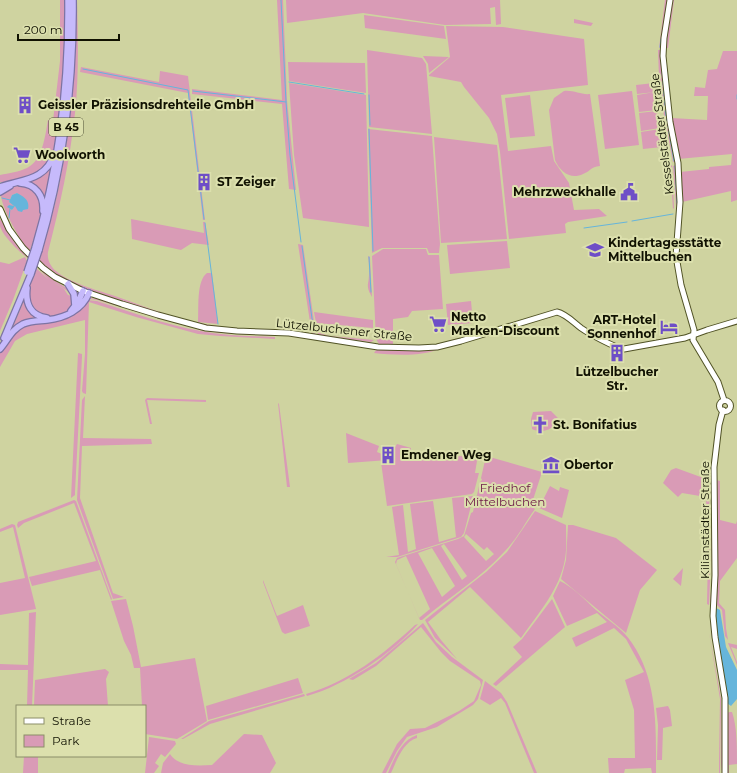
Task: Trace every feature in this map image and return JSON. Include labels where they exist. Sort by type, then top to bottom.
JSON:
[{"type":"highway","name":"B 45","points":[[37,249],[55,168],[59,141],[68,60],[68,0]]},
{"type":"highway","name":"B 45","points":[[0,348],[29,273],[56,187],[67,120],[72,60],[73,0]]},
{"type":"highway","points":[[0,187],[34,177],[46,169],[53,160],[59,141]]},
{"type":"highway","points":[[0,183],[28,184],[34,187],[39,192],[43,201],[43,222]]},
{"type":"highway","points":[[0,192],[13,184]]},
{"type":"highway","name":"B 45","points":[[0,340],[29,273]]},
{"type":"highway","points":[[29,273],[26,294],[29,307],[40,317],[54,319]]},
{"type":"highway","points":[[68,284],[74,294],[75,306]]},
{"type":"highway","points":[[68,314],[86,292]]},
{"type":"highway","points":[[0,348],[10,334],[21,325],[32,321],[54,319],[68,314],[80,307],[86,292]]},
{"type":"main road","name":"Kesselstädter Straße","points":[[670,0],[663,48],[670,122],[678,163],[680,202],[676,256],[681,285],[694,330],[694,335]]},
{"type":"main road","name":"Lützelbuchener Straße","points":[[0,209],[1,216],[9,229],[28,254],[49,273],[68,284],[86,292],[158,316],[206,328],[289,333],[378,347],[428,348],[460,342],[557,312],[567,316],[585,330],[624,349],[694,335]]},
{"type":"main road","points":[[724,400],[720,405],[723,410],[727,411],[730,407],[729,402],[724,400],[718,382],[693,340],[694,335],[711,328],[737,321]]},
{"type":"main road","name":"Kilianstädter Straße","points":[[723,410],[719,420],[714,467],[714,631],[725,698],[725,773]]},
{"type":"green space","points":[[60,0],[65,0],[65,54],[58,132],[55,148],[49,160],[38,171],[24,179],[0,182],[0,175],[27,168],[37,159],[44,140],[48,120],[53,121],[60,61]]},
{"type":"green space","points":[[75,0],[77,0],[78,57],[75,113],[64,183],[48,252],[49,262],[61,275],[82,285],[178,318],[218,326],[217,328],[173,318],[93,292],[70,282],[49,270],[39,262],[57,195],[67,140],[74,70]]},
{"type":"green space","points":[[277,0],[283,0],[287,100],[296,190],[289,189],[282,104],[192,94],[192,89],[282,100]]},
{"type":"green space","points":[[286,0],[500,0],[501,24],[496,25],[495,7],[490,8],[491,24],[445,25],[363,13],[287,23]]},
{"type":"green space","points":[[665,0],[669,0],[662,47],[659,48]]},
{"type":"green space","points":[[672,0],[674,0],[668,48],[664,48]]},
{"type":"green space","points":[[364,15],[444,26],[446,39],[365,28]]},
{"type":"green space","points":[[574,19],[593,23],[591,26],[574,23]]},
{"type":"green space","points":[[446,26],[503,27],[584,39],[588,85],[501,95],[508,151],[551,146],[554,161],[569,183],[574,210],[599,209],[607,216],[568,222],[565,224],[566,233],[509,239],[497,134],[489,118],[461,82],[429,76],[450,57]]},
{"type":"green space","points":[[367,50],[422,58],[426,64],[432,134],[369,127]]},
{"type":"green space","points":[[658,50],[662,50],[666,107],[663,107],[659,78]]},
{"type":"green space","points":[[723,51],[737,51],[737,200],[731,202],[731,191],[682,202],[680,172],[731,165],[732,154],[678,159],[671,118],[707,120],[708,96],[694,96],[695,87],[705,88],[708,70],[717,69]]},
{"type":"green space","points":[[423,56],[449,57],[429,73],[428,64]]},
{"type":"green space","points":[[288,62],[365,63],[366,93],[289,81]]},
{"type":"green space","points":[[81,67],[159,82],[160,71],[188,76],[205,220],[203,220],[188,93],[80,72]]},
{"type":"green space","points":[[289,83],[366,95],[369,227],[303,218],[294,155]]},
{"type":"green space","points":[[654,83],[655,92],[637,94],[636,85]]},
{"type":"green space","points":[[564,91],[590,94],[600,166],[594,167],[579,176],[566,174],[555,160],[549,110],[554,98]]},
{"type":"green space","points":[[632,91],[639,145],[605,149],[598,95]]},
{"type":"green space","points":[[655,92],[657,110],[639,112],[637,95]]},
{"type":"green space","points":[[530,95],[535,136],[510,138],[505,98]]},
{"type":"green space","points":[[667,109],[676,162],[673,162],[663,110]]},
{"type":"green space","points":[[657,111],[660,128],[641,131],[639,113]]},
{"type":"green space","points":[[368,129],[432,136],[440,244],[439,253],[429,253],[427,248],[382,248],[372,253]]},
{"type":"green space","points":[[660,129],[662,147],[643,149],[641,132]]},
{"type":"green space","points":[[434,137],[497,145],[507,239],[441,243]]},
{"type":"green space","points":[[53,164],[45,200],[44,200],[27,183]]},
{"type":"green space","points":[[670,165],[672,165],[673,209]]},
{"type":"green space","points":[[676,165],[677,204],[676,206],[673,166]]},
{"type":"green space","points":[[21,185],[33,189],[38,195],[41,203],[38,229],[29,253],[12,224],[4,207],[1,194],[10,188]],"holes":[[[17,193],[22,197],[12,210],[9,209],[14,206],[9,202],[12,195]]]},
{"type":"green space","points":[[0,219],[28,258],[16,248],[1,230]]},
{"type":"green space","points":[[131,219],[204,233],[203,222],[205,222],[209,245],[192,243],[181,250],[132,239]]},
{"type":"green space","points":[[507,241],[510,268],[450,274],[447,245]]},
{"type":"green space","points":[[298,244],[303,245],[316,335],[312,335]]},
{"type":"green space","points":[[383,249],[426,249],[428,255],[439,255],[443,309],[412,311],[408,317],[393,319],[393,345],[379,344],[376,339],[372,256]]},
{"type":"green space","points":[[368,256],[370,257],[372,297],[368,287]]},
{"type":"green space","points":[[25,257],[27,261],[0,331],[0,262],[9,264]]},
{"type":"green space","points":[[37,266],[52,279],[68,289],[72,294],[49,279],[64,289],[68,295],[73,296],[72,305],[67,312],[52,317],[43,316],[35,311],[29,302],[28,298],[31,280],[36,268],[48,279]]},
{"type":"green space","points":[[207,273],[212,273],[218,324],[198,322],[198,303],[201,282]]},
{"type":"green space","points":[[25,298],[40,318],[13,330],[12,329]]},
{"type":"green space","points":[[90,298],[200,329],[274,336],[221,333],[200,330],[89,299]]},
{"type":"green space","points":[[87,300],[97,301],[149,318],[210,333],[275,337],[275,339],[198,334],[89,302],[86,394],[82,391],[85,354],[85,320],[27,334],[15,341],[0,367],[0,353],[8,340],[20,328],[30,324],[53,322]]},
{"type":"green space","points":[[471,301],[473,323],[448,325],[446,304]]},
{"type":"green space","points":[[314,312],[373,320],[373,328],[316,323]]},
{"type":"green space","points":[[317,332],[329,336],[374,340],[371,342],[319,336]]},
{"type":"green space","points":[[441,348],[426,353],[417,354],[399,355],[374,353],[377,349],[417,351]]},
{"type":"green space","points":[[78,353],[82,354],[82,357],[75,495],[71,498]]},
{"type":"green space","points":[[85,396],[83,438],[151,439],[152,444],[82,446],[80,498],[113,593],[124,597],[113,599],[77,500],[82,400]]},
{"type":"green space","points":[[147,398],[206,400],[206,402],[147,400],[152,424],[150,424],[145,400]]},
{"type":"green space","points":[[278,403],[279,404],[290,487],[287,487]]},
{"type":"green space","points":[[551,411],[562,422],[559,431],[551,428],[542,431],[532,429],[531,419],[533,412]]},
{"type":"green space","points":[[346,433],[379,446],[377,452],[389,457],[397,444],[411,448],[408,458],[410,461],[483,454],[482,460],[477,461],[475,473],[479,473],[474,492],[472,494],[387,506],[381,462],[388,460],[348,463]]},
{"type":"green space","name":"Friedhof Mittelbuchen","points":[[486,456],[542,472],[531,506],[535,509],[513,541],[496,561],[465,587],[420,620],[419,618],[430,609],[406,556],[397,560],[396,564],[408,591],[395,562],[397,558],[464,536],[471,513],[473,512],[480,482],[482,480],[481,478]],"holes":[[[466,534],[484,550],[487,547],[494,554],[486,561],[464,537]],[[444,544],[467,576],[462,580],[441,546]],[[432,548],[455,586],[442,597],[418,553]]]},
{"type":"green space","points":[[676,468],[709,480],[709,605],[707,604],[708,551],[706,497],[682,493],[678,497],[663,483],[671,470]]},
{"type":"green space","points":[[711,480],[713,581],[712,603],[710,602],[712,581]]},
{"type":"green space","points":[[716,480],[720,481],[720,520],[736,524],[737,521],[737,558],[720,581],[719,603],[725,610],[728,640],[725,636],[722,610],[715,603],[718,561]]},
{"type":"green space","points":[[550,486],[559,491],[560,487],[569,490],[562,518],[539,508]]},
{"type":"green space","points":[[473,496],[464,533],[461,537],[397,557],[386,557],[399,555],[392,507],[403,505],[408,552],[416,549],[410,504],[433,501],[439,542],[456,537],[452,498]]},
{"type":"green space","points":[[74,500],[76,501],[112,599],[111,600],[100,570],[32,586],[29,577],[96,561],[74,503],[24,523],[18,528],[18,522]]},
{"type":"green space","points":[[535,511],[566,525],[565,559],[558,581],[548,601],[521,638],[470,587],[428,622],[457,659],[435,638],[425,620],[486,572],[507,552]]},
{"type":"green space","points":[[12,524],[15,525],[36,609],[0,615],[0,583],[25,578],[13,527],[0,532],[0,529]]},
{"type":"green space","points":[[568,525],[573,525],[616,538],[657,570],[640,590],[626,633],[561,579],[566,560]]},
{"type":"green space","points":[[683,568],[681,586],[673,579]]},
{"type":"green space","points":[[263,580],[277,616],[303,605],[310,626],[285,634],[282,632]]},
{"type":"green space","points":[[560,581],[574,590],[620,629],[632,643],[640,658],[647,673],[654,706],[656,773],[652,773],[651,768],[625,769],[624,773],[609,773],[608,758],[635,758],[634,710],[625,680],[644,672],[626,639],[614,628],[576,647],[572,638],[607,622],[597,613],[567,626],[553,596]]},
{"type":"green space","points":[[126,599],[141,667],[195,658],[207,721],[177,739],[146,734],[146,705],[142,705],[140,668],[134,668],[131,655],[124,641],[111,601]]},
{"type":"green space","points":[[552,599],[565,627],[496,686],[493,684],[522,657],[513,647],[522,639]]},
{"type":"green space","points":[[710,609],[712,609],[723,698],[723,773],[721,763],[722,698],[711,631]]},
{"type":"green space","points":[[36,612],[32,705],[27,705],[28,670],[0,670],[0,664],[28,665],[29,613]]},
{"type":"green space","points":[[423,623],[436,642],[452,657],[483,680],[478,699],[473,705],[437,727],[407,737],[397,751],[386,773],[382,773],[397,744],[410,729],[425,728],[459,711],[474,701],[481,685],[480,681],[450,661],[421,627],[376,666],[353,680],[349,679],[376,663]]},
{"type":"green space","points":[[418,624],[408,635],[382,657],[367,667],[336,685],[307,696],[306,694],[321,689],[351,675],[365,666]]},
{"type":"green space","points":[[709,632],[721,699],[720,773],[720,699]]},
{"type":"green space","points":[[728,643],[737,645],[737,649],[731,647],[737,665]]},
{"type":"green space","points":[[105,669],[109,672],[106,679],[108,705],[34,705],[35,680]]},
{"type":"green space","points":[[298,678],[303,693],[208,720],[206,706]]},
{"type":"green space","points":[[485,681],[501,693],[507,702],[537,773],[534,773],[505,703],[501,698],[490,705],[480,699]]},
{"type":"green space","points":[[304,694],[305,696],[210,724],[181,739],[209,721]]},
{"type":"green space","points":[[668,706],[672,726],[663,728],[662,760],[657,760],[658,725],[656,708]]},
{"type":"green space","points":[[732,712],[735,724],[737,764],[729,765],[729,773],[727,773],[728,713]]},
{"type":"green space","points":[[244,734],[262,735],[276,763],[270,773],[161,773],[163,763],[170,754],[178,761],[189,765],[212,765]]},
{"type":"green space","points":[[417,735],[417,738],[412,740],[404,747],[391,773],[388,773],[402,746],[411,737]]},
{"type":"green space","points":[[149,737],[175,741],[176,744],[165,757],[161,754],[155,763],[159,766],[154,773],[145,773]]},
{"type":"green space","points":[[24,757],[38,757],[38,773],[23,773]]},
{"type":"water","points":[[17,193],[24,197],[28,203],[28,209],[23,210],[22,212],[18,211],[15,206],[12,210],[7,207],[9,205],[14,206],[9,202],[12,195]]},
{"type":"water","points":[[716,608],[720,610],[726,647],[737,670],[737,699],[731,706],[727,703],[726,683],[717,640],[715,622]]},
{"type":"waterway","points":[[281,0],[290,155],[301,242]]},
{"type":"waterway","points":[[660,47],[661,39]]},
{"type":"waterway","points":[[661,59],[665,106]]},
{"type":"waterway","points":[[83,69],[188,90],[204,219]]},
{"type":"waterway","points":[[289,82],[364,94]]},
{"type":"waterway","points":[[193,91],[286,102]]},
{"type":"waterway","points":[[369,95],[370,125]]},
{"type":"waterway","points":[[665,110],[674,161]]},
{"type":"waterway","points":[[369,129],[373,251]]},
{"type":"waterway","points":[[675,166],[677,203]]},
{"type":"waterway","points":[[2,198],[10,200]]},
{"type":"waterway","points":[[9,218],[10,209]]},
{"type":"waterway","points":[[632,221],[673,214]]},
{"type":"waterway","points":[[584,228],[627,222]]},
{"type":"waterway","points":[[205,223],[218,324]]},
{"type":"waterway","points":[[302,246],[314,333]]},
{"type":"waterway","points":[[369,257],[371,292]]},
{"type":"place","name":"Geissler Präzisionsdrehteile GmbH","points":[[25,105]]},
{"type":"place","name":"Woolworth","points":[[22,155]]},
{"type":"place","name":"ST Zeiger","points":[[204,182]]},
{"type":"place","name":"Mehrzweckhalle","points":[[629,192]]},
{"type":"place","name":"Kindertagesstätte Mittelbuchen","points":[[595,250]]},
{"type":"place","name":"Netto Marken-Discount","points":[[438,324]]},
{"type":"place","name":"ART-Hotel Sonnenhof","points":[[669,327]]},
{"type":"place","name":"Lützelbucher Str.","points":[[617,353]]},
{"type":"place","name":"St. Bonifatius","points":[[540,425]]},
{"type":"place","name":"Emdener Weg","points":[[388,455]]},
{"type":"place","name":"Obertor","points":[[551,465]]}]
